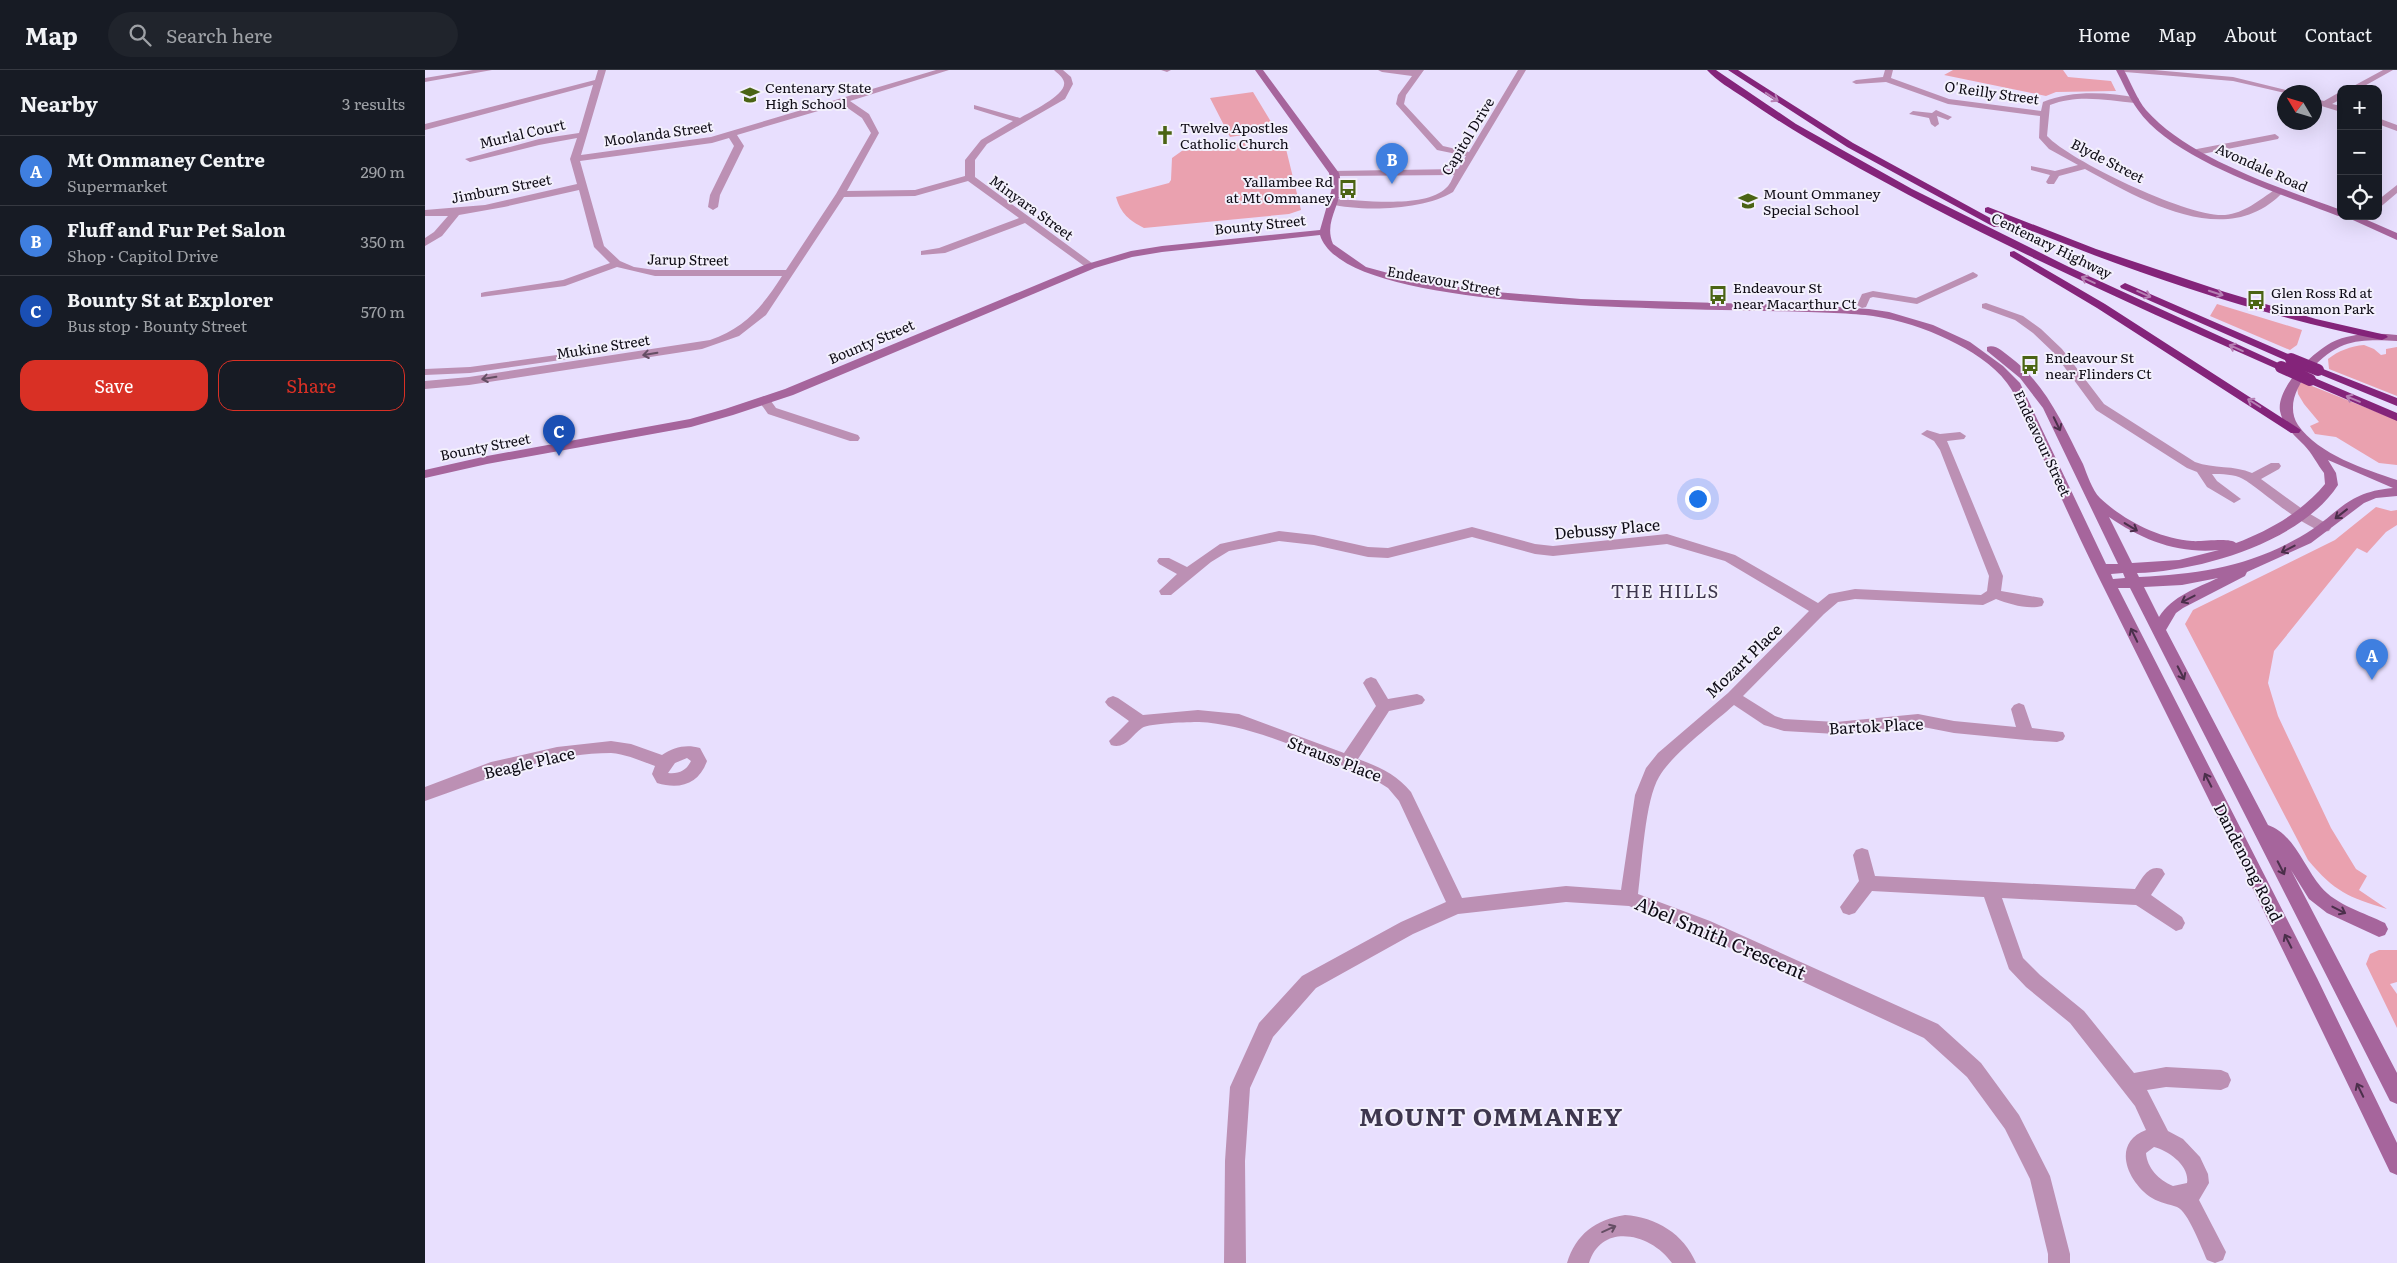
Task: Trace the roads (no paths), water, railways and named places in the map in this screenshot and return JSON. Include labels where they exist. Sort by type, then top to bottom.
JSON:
[{"type":"highway","name":"Centenary Highway","points":[[1711,70],[1778,117],[1823,145],[2035,254],[2309,380],[2397,417]]},
{"type":"highway","name":"Centenary Highway","points":[[1732,70],[1808,119],[1897,172],[2083,267],[2291,359],[2397,402]]},
{"type":"highway","points":[[1823,145],[1831,154],[1856,169],[1984,237],[2093,301],[2295,430]]},
{"type":"highway","points":[[1897,172],[1914,174],[1986,209],[2103,256],[2271,310],[2392,337]]},
{"type":"main road","points":[[1259,70],[1334,174],[1337,187],[1327,215],[1325,232]]},
{"type":"main road","name":"Avondale Road","points":[[2120,70],[2135,100],[2163,131],[2180,144],[2219,166],[2337,213]]},
{"type":"main road","points":[[2362,220],[2397,237]]},
{"type":"main road","name":"Bounty Street","points":[[425,474],[487,460],[691,423],[764,400],[1091,266],[1131,254],[1325,232]]},
{"type":"main road","name":"Endeavour Street","points":[[1325,232],[1336,239],[1347,252],[1373,267],[1407,276],[1500,291],[1554,295],[1862,305],[1902,312],[1946,327],[1984,344],[2015,366],[2032,382],[2049,408],[2126,566]]},
{"type":"main road","name":"Endeavour Street","points":[[1325,232],[1329,245],[1347,262],[1367,272],[1402,282],[1524,299],[1856,311],[1903,318],[1941,331],[1985,355],[1998,365],[2014,382],[2105,576]]},
{"type":"main road","points":[[2105,576],[2126,566],[2190,562],[2259,539],[2300,514],[2325,494],[2332,485],[2330,473],[2309,443],[2295,430],[2287,415],[2285,403],[2288,391],[2295,381],[2331,348],[2352,340],[2392,337]]},
{"type":"main road","points":[[2309,443],[2356,469],[2397,485]]},
{"type":"main road","points":[[2159,629],[2171,609],[2178,604],[2298,544],[2324,528],[2362,498],[2374,494],[2397,492]]},
{"type":"main road","points":[[2092,498],[2134,529],[2162,541],[2198,547],[2259,539]]},
{"type":"main road","name":"Dandenong Road","points":[[2126,566],[2397,1094]]},
{"type":"main road","points":[[2105,576],[2134,582],[2182,580],[2249,567]]},
{"type":"main road","name":"Dandenong Road","points":[[2105,576],[2305,976],[2397,1165]]},
{"type":"main road","points":[[2259,825],[2291,855],[2315,893],[2333,907],[2379,929]]},
{"type":"street","points":[[425,80],[488,70]]},
{"type":"street","name":"Jarup Street","points":[[602,70],[575,159],[599,247],[606,257],[617,264],[637,271],[655,273],[788,273]]},
{"type":"street","name":"Moolanda Street","points":[[575,159],[694,144],[732,135],[945,70]]},
{"type":"street","name":"Minyara Street","points":[[1058,70],[1068,79],[1069,84],[1062,97],[985,142],[970,160],[970,178],[1091,266]]},
{"type":"street","points":[[1382,70],[1419,72]]},
{"type":"street","name":"Capitol Drive","points":[[1333,202],[1431,201],[1451,190],[1522,70]]},
{"type":"street","points":[[2125,70],[2233,79],[2277,89]]},
{"type":"street","points":[[2360,85],[2389,70]]},
{"type":"street","points":[[1419,72],[1399,101],[1402,107],[1440,148],[1472,154]]},
{"type":"street","points":[[1856,82],[1888,74]]},
{"type":"street","name":"O'Reilly Street","points":[[1888,74],[1948,101],[2045,114]]},
{"type":"street","points":[[425,127],[598,82]]},
{"type":"street","points":[[2045,114],[2046,104],[2064,97],[2135,100]]},
{"type":"street","points":[[2325,104],[2337,97]]},
{"type":"street","name":"Mukine Street","points":[[425,385],[463,382],[697,347],[740,333],[757,319],[770,303],[841,194],[875,133],[874,126],[866,116],[844,101]]},
{"type":"street","points":[[1935,118],[1948,101]]},
{"type":"street","points":[[2322,103],[2337,108]]},
{"type":"street","points":[[977,107],[1021,121]]},
{"type":"street","points":[[1913,114],[1935,118],[1948,117]]},
{"type":"street","name":"Blyde Street","points":[[2045,114],[2042,136],[2052,147],[2171,207],[2209,216],[2243,214],[2279,191]]},
{"type":"street","points":[[2382,122],[2397,128]]},
{"type":"street","name":"Murlal Court","points":[[470,159],[539,142],[581,135]]},
{"type":"street","points":[[713,207],[715,195],[739,146],[732,135]]},
{"type":"street","points":[[2197,152],[2275,137]]},
{"type":"street","points":[[2034,168],[2053,178],[2087,165]]},
{"type":"street","points":[[1334,174],[1461,172]]},
{"type":"street","points":[[841,194],[915,193],[970,178]]},
{"type":"street","name":"Jimburn Street","points":[[425,213],[455,213],[582,186]]},
{"type":"street","points":[[2382,202],[2397,188]]},
{"type":"street","points":[[425,244],[437,234],[455,213]]},
{"type":"street","points":[[925,254],[941,251],[1026,219]]},
{"type":"street","points":[[485,295],[565,283],[617,264]]},
{"type":"street","points":[[1862,305],[1866,296],[1873,294],[1917,300],[1973,275]]},
{"type":"street","name":"Mukine Street","points":[[425,372],[470,370],[694,338],[746,321],[770,303]]},
{"type":"street","points":[[1986,306],[2019,318],[2037,331],[2059,351],[2100,407],[2191,465],[2203,469],[2230,471],[2253,479],[2300,514],[2324,528]]},
{"type":"street","points":[[764,400],[772,411],[854,438]]},
{"type":"street","points":[[1960,436],[1933,436],[1946,450],[1996,576],[1995,594]]},
{"type":"street","points":[[2253,479],[2275,466]]},
{"type":"street","points":[[2203,469],[2212,484],[2234,499]]},
{"type":"street","name":"Debussy Place","points":[[1166,591],[1206,558],[1225,547],[1279,536],[1314,540],[1368,552],[1388,553],[1472,532],[1535,549],[1553,551],[1667,539],[1730,558],[1819,610]]},
{"type":"street","points":[[1164,561],[1188,574]]},
{"type":"street","name":"Mozart Place","points":[[1629,898],[1643,794],[1652,774],[1664,758],[1733,697],[1819,610],[1834,598],[1855,594],[1983,600],[1995,594],[2011,599],[2037,602]]},
{"type":"street","points":[[1371,683],[1384,706]]},
{"type":"street","name":"Bartok Place","points":[[1733,697],[1770,721],[1784,725],[1836,728],[1918,720],[1954,727],[2057,736]]},
{"type":"street","points":[[1348,761],[1384,706],[1417,700]]},
{"type":"street","points":[[1113,702],[1140,721],[1117,741]]},
{"type":"street","points":[[2019,709],[2026,734]]},
{"type":"street","name":"Strauss Place","points":[[1140,721],[1198,716],[1239,720],[1348,761],[1387,778],[1401,790],[1457,906]]},
{"type":"street","name":"Beagle Place","points":[[425,794],[491,769],[557,753],[611,748],[631,750],[664,763]]},
{"type":"street","points":[[1861,854],[1868,883]]},
{"type":"street","points":[[2139,897],[2156,874]]},
{"type":"street","points":[[1868,883],[2139,897],[2177,923]]},
{"type":"street","points":[[1849,907],[1868,883]]},
{"type":"street","points":[[1990,889],[2017,963],[2033,981],[2077,1017],[2142,1099],[2160,1137]]},
{"type":"street","name":"Abel Smith Crescent","points":[[1235,1263],[1235,1161],[1239,1087],[1266,1030],[1309,982],[1407,928],[1457,906],[1566,894],[1629,898],[1704,927],[1931,1031],[1974,1070],[2012,1122],[2039,1176],[2059,1254],[2059,1263]]},
{"type":"street","points":[[2130,1083],[2166,1076],[2221,1080]]},
{"type":"street","points":[[2160,1137],[2184,1150],[2196,1169],[2196,1188],[2191,1194],[2183,1197],[2162,1192],[2148,1182],[2138,1168],[2135,1158],[2136,1150],[2139,1143],[2145,1138],[2160,1137]]},
{"type":"street","points":[[2183,1197],[2195,1211],[2215,1252]]},
{"type":"street","points":[[1578,1263],[1585,1247],[1592,1239],[1614,1226],[1626,1224],[1638,1226],[1659,1235],[1675,1248],[1685,1263]]},
{"type":"place","name":"Centenary State High School","points":[[750,95]]},
{"type":"place","name":"Twelve Apostles Catholic Church","points":[[1165,135]]},
{"type":"place","name":"Fluff and Fur Pet Salon","points":[[1392,184]]},
{"type":"place","name":"Yallambee Rd at Mt Ommaney","points":[[1348,189]]},
{"type":"place","name":"Mount Ommaney Special School","points":[[1748,201]]},
{"type":"place","name":"Endeavour St near Macarthur Ct","points":[[1718,295]]},
{"type":"place","name":"Glen Ross Rd at Sinnamon Park","points":[[2256,300]]},
{"type":"place","name":"Endeavour St near Flinders Ct","points":[[2030,365]]},
{"type":"place","name":"Bounty St at Explorer","points":[[559,456]]},
{"type":"place","name":"Mt Ommaney Centre","points":[[2372,680]]},
{"type":"district","name":"THE HILLS","points":[[1665,590]]},
{"type":"district","name":"MOUNT OMMANEY","points":[[1491,1115]]}]
